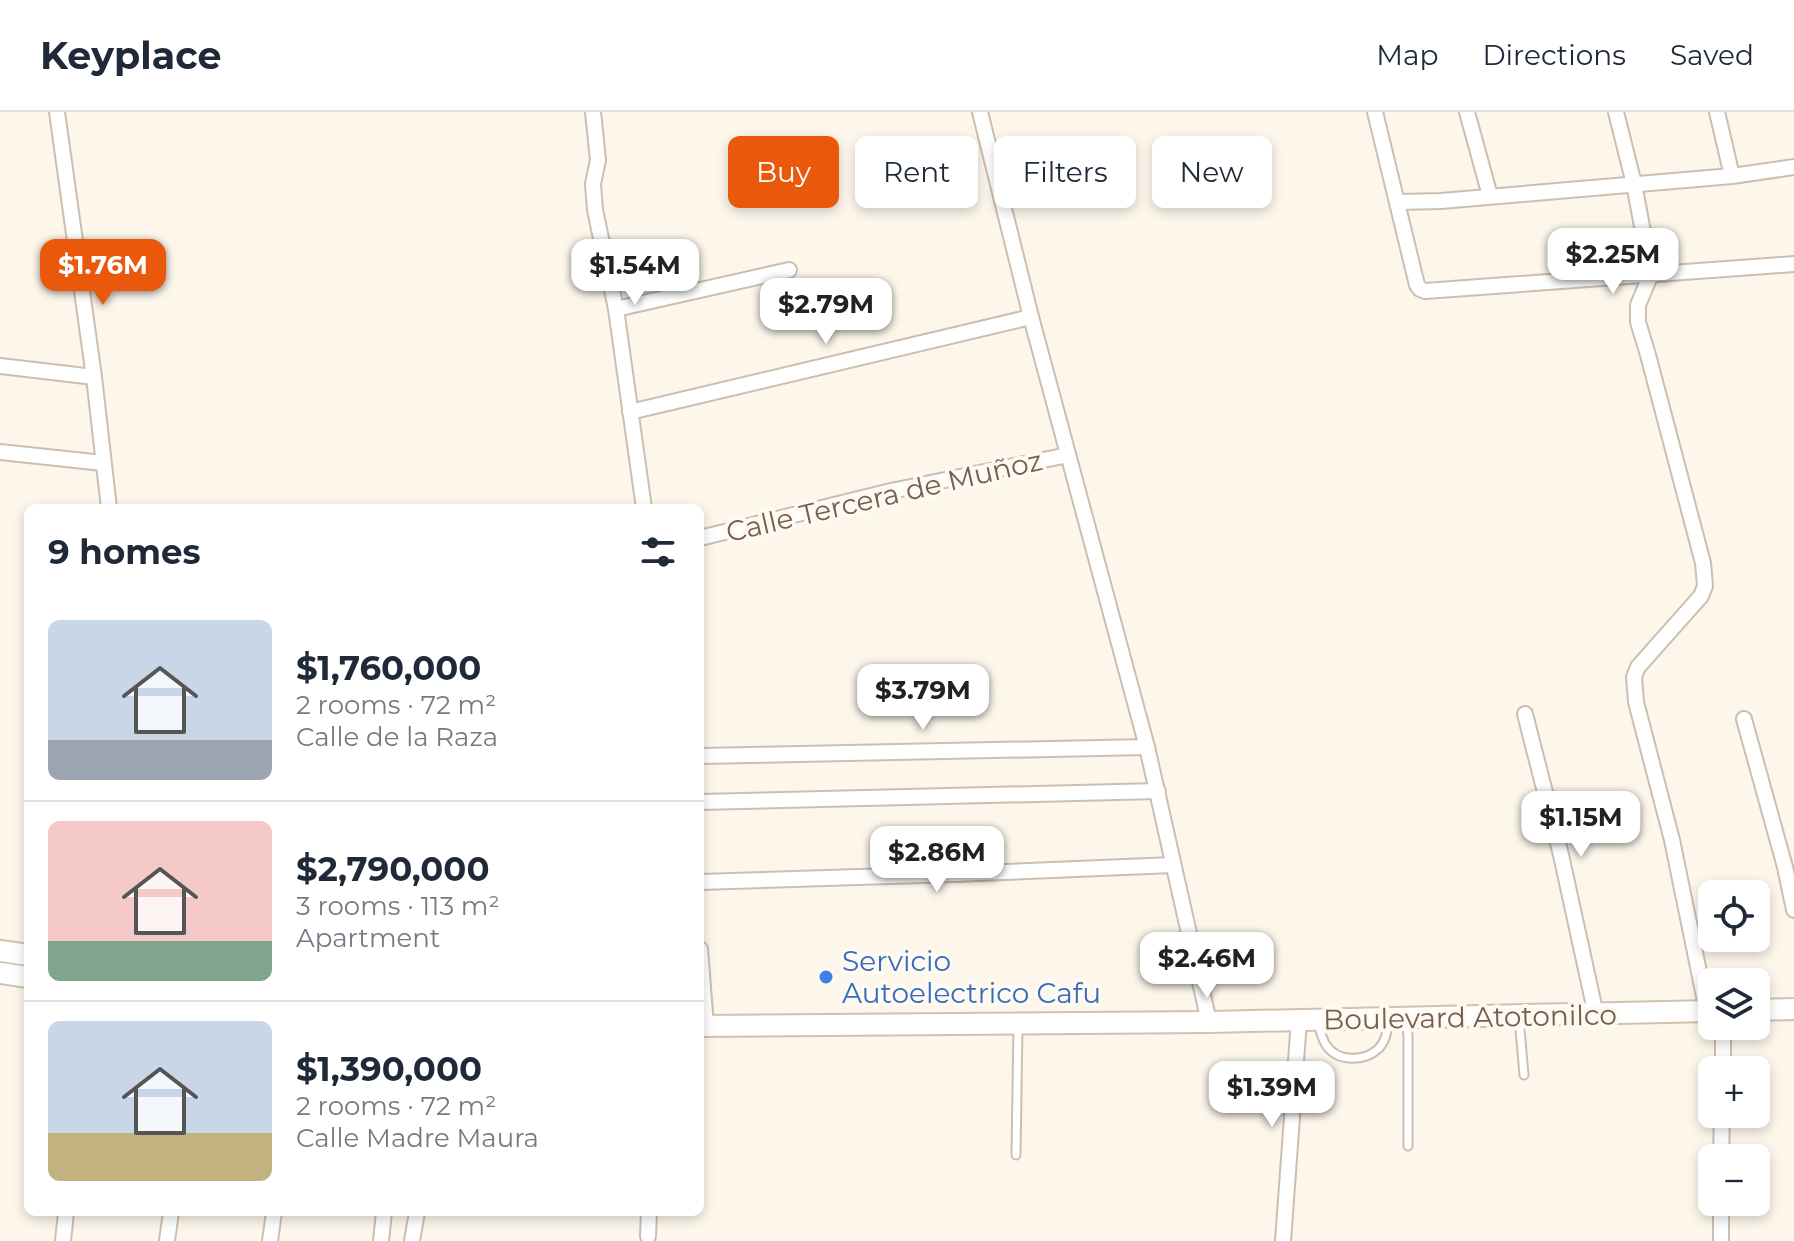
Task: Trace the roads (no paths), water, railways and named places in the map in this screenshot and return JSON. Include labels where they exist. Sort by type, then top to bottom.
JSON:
[{"type":"street","points":[[57,112],[108,504]]},
{"type":"street","points":[[593,112],[598,160],[593,184],[595,210],[616,309],[643,504]]},
{"type":"street","points":[[980,112],[1031,317],[1147,747],[1209,1022]]},
{"type":"street","points":[[1375,112],[1420,289],[1430,291],[1794,264]]},
{"type":"street","points":[[1467,112],[1490,196]]},
{"type":"street","points":[[1616,112],[1651,274],[1638,305],[1638,322],[1703,563],[1705,586],[1701,596],[1638,667],[1634,677],[1636,702],[1672,840],[1700,968]]},
{"type":"street","points":[[1717,112],[1732,176]]},
{"type":"street","points":[[1398,202],[1732,176],[1794,167]]},
{"type":"street","points":[[616,309],[789,270]]},
{"type":"street","points":[[630,412],[1031,317]]},
{"type":"street","points":[[0,366],[94,377]]},
{"type":"street","points":[[0,452],[103,463]]},
{"type":"street","name":"Calle Tercera de Muñoz","points":[[704,537],[891,491],[1068,455]]},
{"type":"street","points":[[1525,714],[1561,855],[1596,1015]]},
{"type":"street","points":[[1744,719],[1794,910]]},
{"type":"street","points":[[704,756],[1147,747]]},
{"type":"street","points":[[704,802],[1158,791]]},
{"type":"street","points":[[704,882],[1173,865]]},
{"type":"street","points":[[0,951],[24,954]]},
{"type":"street","points":[[0,973],[24,976]]},
{"type":"street","points":[[1770,1010],[1794,1009]]},
{"type":"street","name":"Boulevard Atotonilco","points":[[704,1026],[1209,1022],[1698,1011]]},
{"type":"street","points":[[1283,1241],[1308,1020]]},
{"type":"street","points":[[63,1241],[66,1216]]},
{"type":"street","points":[[167,1241],[170,1216]]},
{"type":"street","points":[[270,1241],[273,1216]]},
{"type":"street","points":[[381,1241],[384,1216]]},
{"type":"street","points":[[412,1241],[416,1216]]},
{"type":"street","points":[[648,1236],[649,1216]]},
{"type":"street","points":[[1721,1216],[1721,1241]]},
{"type":"lane","points":[[1518,1015],[1524,1075]]},
{"type":"lane","points":[[1308,1020],[1327,1046],[1341,1057],[1352,1059],[1377,1050],[1398,1017]]},
{"type":"lane","points":[[1398,1017],[1408,1036],[1408,1146]]},
{"type":"lane","points":[[1016,1155],[1018,1023]]},
{"type":"place","name":"Servicio Autoelectrico Cafu","points":[[826,977]]}]
